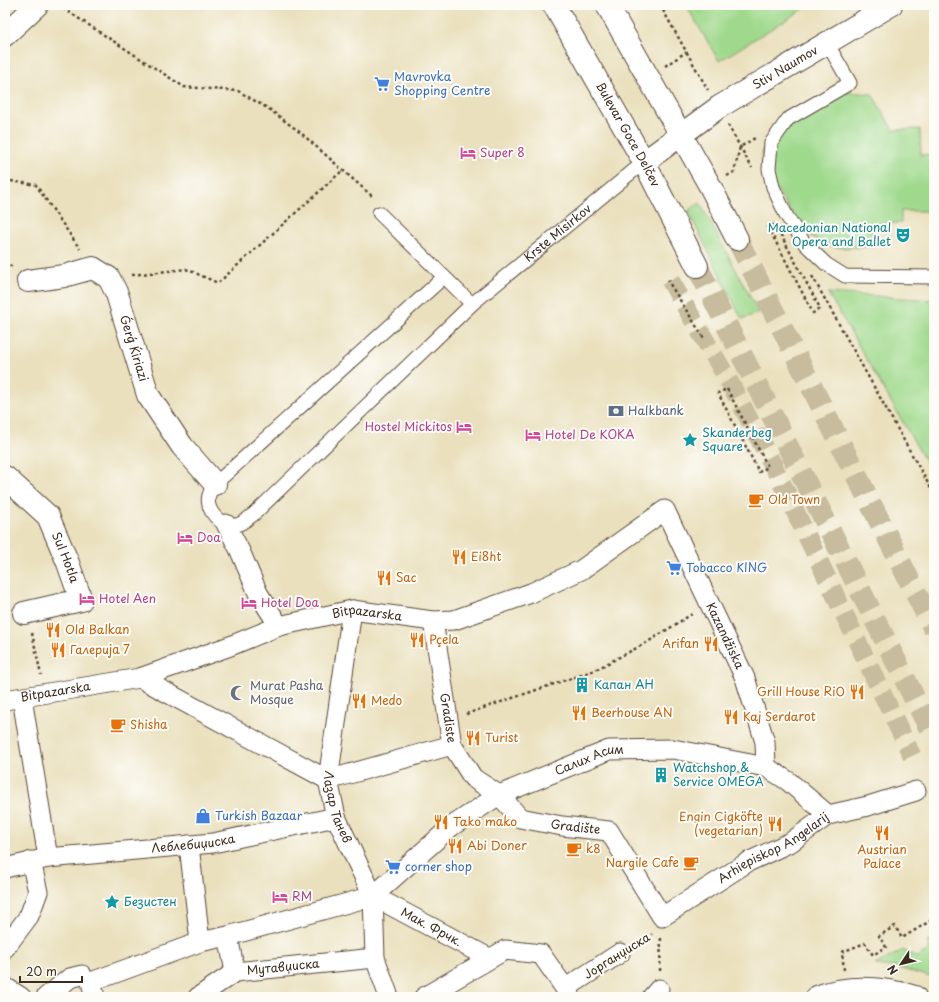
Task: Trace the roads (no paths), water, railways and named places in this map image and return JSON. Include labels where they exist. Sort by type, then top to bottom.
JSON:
[{"type":"street","points":[[5,35],[37,5]]},
{"type":"street","name":"Bulevar Goce Delčev","points":[[554,5],[644,162],[697,266]]},
{"type":"street","points":[[607,5],[737,239]]},
{"type":"street","name":"Stiv Naumov","points":[[644,162],[680,134],[719,107],[891,5]]},
{"type":"street","name":"Ǵerǵ Ḱiriazi","points":[[28,281],[101,273],[117,294],[148,395],[182,446],[216,484]]},
{"type":"street","name":"Sul Hotla","points":[[5,477],[48,516],[68,562],[81,600],[24,612]]},
{"type":"street","name":"Kazandžiska","points":[[665,510],[745,678],[765,742],[766,767]]},
{"type":"street","name":"Bitpazarska","points":[[13,699],[140,678],[230,646],[279,626],[352,610],[433,621],[454,620],[531,593],[581,570],[665,510]]},
{"type":"street","points":[[226,524],[240,551],[258,593],[279,626]]},
{"type":"street","name":"Лазар Танев","points":[[352,610],[328,780],[336,817],[373,896],[375,958],[389,997]]},
{"type":"street","name":"Gradiste","points":[[433,621],[452,745],[472,778],[499,794]]},
{"type":"street","points":[[140,678],[328,780],[452,745]]},
{"type":"street","points":[[5,948],[29,916],[38,892],[40,860],[13,699]]},
{"type":"street","name":"Салих Асим","points":[[373,896],[452,826],[499,794],[609,750],[673,749],[766,767],[788,781],[828,815]]},
{"type":"street","name":"Arhiepiskop Angelarij","points":[[662,917],[748,862],[791,842],[828,815],[868,806],[916,791]]},
{"type":"street","name":"Gradište","points":[[499,794],[520,818],[562,826],[609,831],[662,917]]},
{"type":"street","name":"Леблебиџиска","points":[[5,868],[40,860],[213,843],[336,817]]},
{"type":"street","points":[[189,845],[200,942]]},
{"type":"street","points":[[95,997],[91,982],[200,942],[228,936],[373,896]]},
{"type":"street","name":"Мак. Фрчк.","points":[[373,896],[489,958]]},
{"type":"street","points":[[228,936],[236,972]]},
{"type":"street","name":"Јорганџиска","points":[[424,997],[505,950],[541,954],[568,993],[620,952]]},
{"type":"street","name":"Мутавџиска","points":[[198,997],[236,972],[375,958]]},
{"type":"street","points":[[46,997],[70,978],[82,975]]},
{"type":"street","points":[[5,987],[21,997]]},
{"type":"street","points":[[817,997],[836,991],[869,989],[890,991],[916,997]]},
{"type":"lane","points":[[827,43],[850,83],[788,119],[771,143],[768,169],[773,187],[786,215],[805,244],[826,264],[845,276],[934,277]]},
{"type":"lane","name":"Krste Misirkov","points":[[226,524],[235,525],[244,522],[254,514],[472,304],[644,162]]},
{"type":"lane","points":[[379,213],[472,304]]},
{"type":"lane","points":[[226,524],[215,518],[209,507],[209,494],[216,484],[444,277]]},
{"type":"tunnel","points":[[737,239],[934,629]]},
{"type":"tunnel","points":[[697,266],[934,737]]},
{"type":"tunnel","points":[[670,280],[730,383],[773,465],[912,756]]},
{"type":"place","name":"Mavrovka Shopping Centre","points":[[382,84]]},
{"type":"place","name":"Super 8","points":[[468,153]]},
{"type":"place","name":"Macedonian National Opera and Ballet","points":[[903,235]]},
{"type":"place","name":"Halkbank","points":[[616,411]]},
{"type":"place","name":"Hostel Mickitos","points":[[464,427]]},
{"type":"place","name":"Hotel De KOKA","points":[[533,435]]},
{"type":"place","name":"Skanderbeg Square","points":[[690,440]]},
{"type":"place","name":"Old Town","points":[[756,500]]},
{"type":"place","name":"Doa","points":[[185,538]]},
{"type":"place","name":"Ei8ht","points":[[459,557]]},
{"type":"place","name":"Tobacco KING","points":[[674,568]]},
{"type":"place","name":"Sac","points":[[384,578]]},
{"type":"place","name":"Hotel Aen","points":[[87,599]]},
{"type":"place","name":"Hotel Doa","points":[[249,603]]},
{"type":"place","name":"Old Balkan","points":[[53,630]]},
{"type":"place","name":"Pçela","points":[[417,640]]},
{"type":"place","name":"Arifan","points":[[711,644]]},
{"type":"place","name":"Галерија 7","points":[[58,650]]},
{"type":"place","name":"Капан АН","points":[[582,685]]},
{"type":"place","name":"Grill House RiO","points":[[857,692]]},
{"type":"place","name":"Murat Pasha Mosque","points":[[238,693]]},
{"type":"place","name":"Medo","points":[[359,701]]},
{"type":"place","name":"Beerhouse AN","points":[[579,713]]},
{"type":"place","name":"Kaj Serdarot","points":[[731,717]]},
{"type":"place","name":"Shisha","points":[[118,725]]},
{"type":"place","name":"Turist","points":[[473,738]]},
{"type":"place","name":"Watchshop & Service OMEGA","points":[[661,775]]},
{"type":"place","name":"Turkish Bazaar","points":[[203,816]]},
{"type":"place","name":"Tako mako","points":[[441,822]]},
{"type":"place","name":"Engin Cigköfte (vegetarian)","points":[[775,824]]},
{"type":"place","name":"Austrian Palace","points":[[882,833]]},
{"type":"place","name":"Abi Doner","points":[[455,846]]},
{"type":"place","name":"k8","points":[[574,849]]},
{"type":"place","name":"Nargile Cafe","points":[[691,863]]},
{"type":"place","name":"corner shop","points":[[393,867]]},
{"type":"place","name":"RM","points":[[280,897]]},
{"type":"place","name":"Безистен","points":[[112,902]]}]
